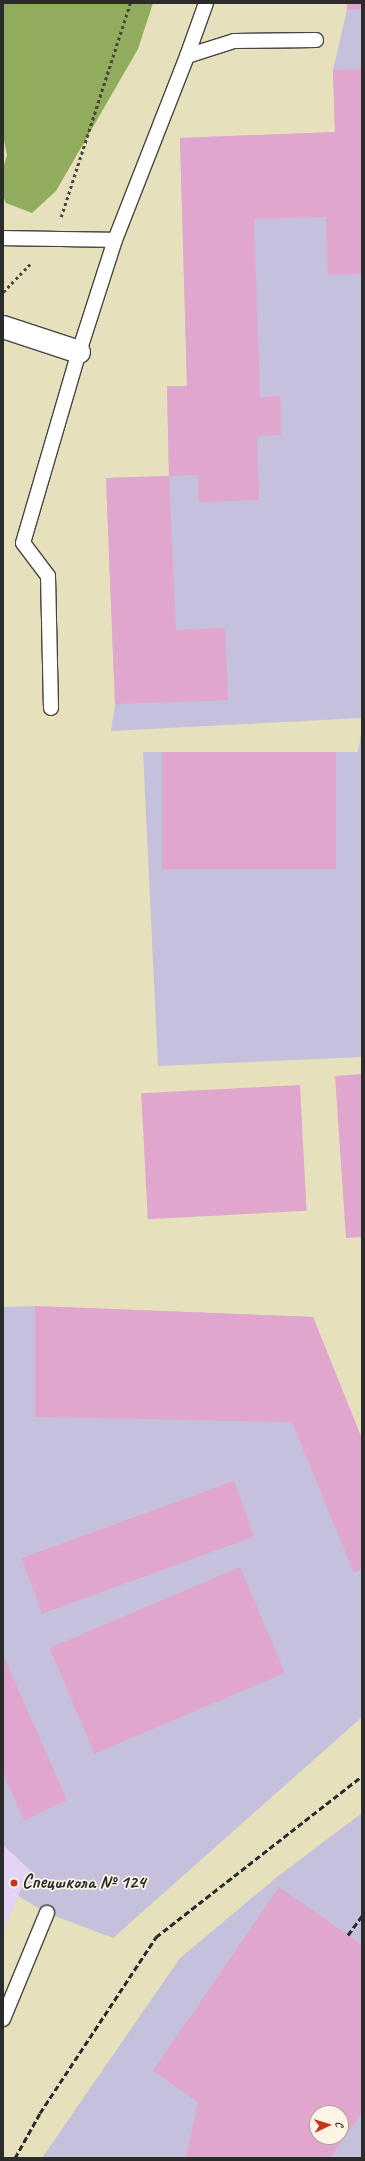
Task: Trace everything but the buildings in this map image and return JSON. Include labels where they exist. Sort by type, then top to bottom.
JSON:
[{"type":"street","points":[[3,327],[79,352]]},
{"type":"lane","points":[[51,708],[48,576],[23,543],[79,352],[115,240],[187,56],[206,3]]},
{"type":"lane","points":[[187,56],[234,41],[316,40]]},
{"type":"lane","points":[[3,238],[115,240]]},
{"type":"lane","points":[[3,2019],[47,1913]]},
{"type":"path","points":[[3,292],[54,238],[130,3]]},
{"type":"shaded area","points":[[362,3],[362,718],[111,731],[115,704],[106,478],[169,476],[167,386],[187,386],[180,138],[335,132],[333,70],[347,10]]},
{"type":"shaded area","points":[[362,727],[362,1057],[158,1066],[143,752],[358,752]]},
{"type":"shaded area","points":[[35,1306],[313,1317],[362,1439],[362,1717],[113,1938],[47,1913],[18,1896],[30,1870],[3,1845],[3,1307]]},
{"type":"shaded area","points":[[362,1813],[362,2158],[42,2158],[180,1958],[277,1877]]},
{"type":"shaded area","name":"Спецшкола № 124","points":[[3,1845],[30,1870],[3,1932]]},
{"type":"green space","points":[[3,3],[153,3],[138,49],[56,191],[32,213],[6,203],[3,196],[3,168],[7,155],[3,136]]},
{"type":"railway","points":[[15,2158],[40,2113],[156,1937],[362,1776]]},
{"type":"railway","points":[[348,1935],[362,1916]]},
{"type":"place","name":"Спецшкола № 124","points":[[14,1883]]}]
